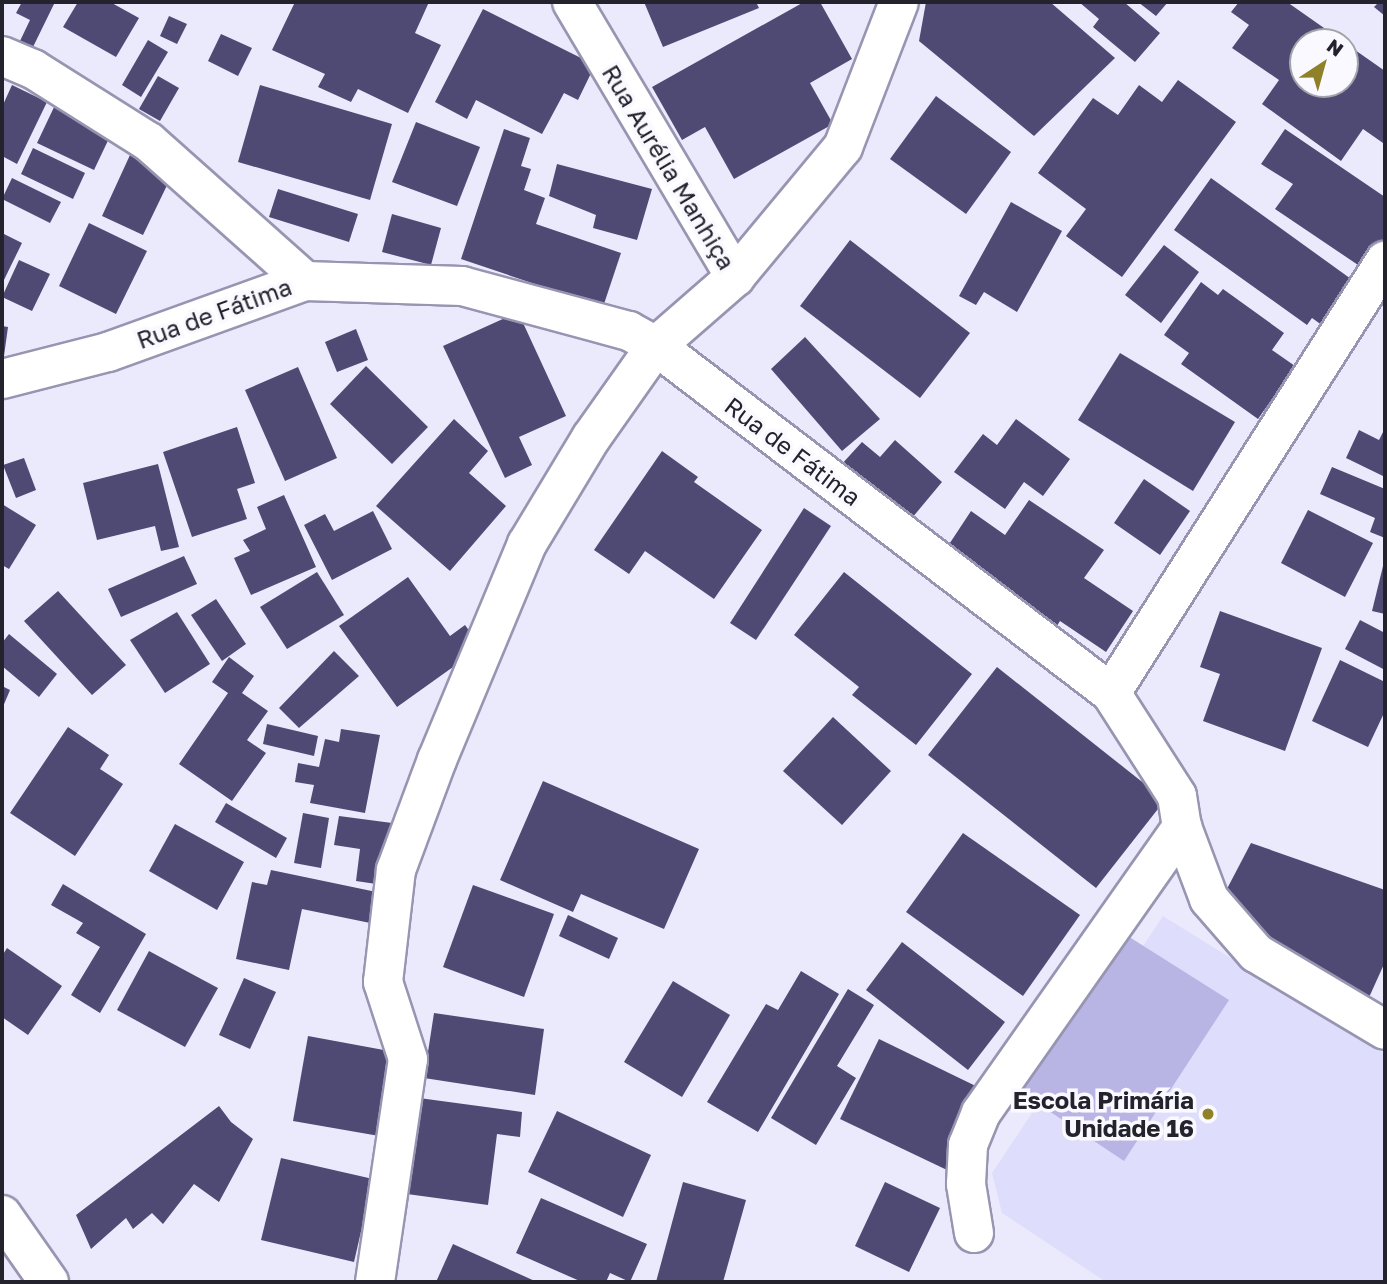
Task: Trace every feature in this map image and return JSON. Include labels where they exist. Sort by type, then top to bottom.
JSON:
[{"type":"street","name":"Rua Aurélia Manhiça","points":[[376,1282],[408,1059],[383,982],[396,870],[527,544],[591,438],[656,346],[735,277],[572,2]]},
{"type":"street","points":[[735,277],[843,147],[899,2]]},
{"type":"street","points":[[2,56],[33,69],[149,142],[305,281]]},
{"type":"street","points":[[1111,693],[1385,261]]},
{"type":"street","name":"Rua de Fátima","points":[[2,379],[107,352],[305,281],[462,286],[629,331],[656,346],[1111,693],[1178,796],[1182,827],[1209,899],[1256,953],[1385,1030]]},
{"type":"street","points":[[974,1233],[966,1184],[968,1145],[981,1113],[1182,827]]},
{"type":"street","points":[[2,1215],[49,1282]]},
{"type":"shaded area","name":"Escola Primária Unidade 16","points":[[1163,916],[1385,1054],[1385,1282],[1106,1282],[1002,1213],[992,1173]]},
{"type":"shaded area","points":[[1123,933],[1229,1000],[1124,1161],[1019,1091]]},
{"type":"building","points":[[22,2],[55,2],[33,47],[20,41],[30,20],[16,13]]},
{"type":"building","points":[[78,2],[110,2],[139,18],[116,57],[63,27]]},
{"type":"building","points":[[295,2],[429,2],[415,33],[441,45],[408,113],[358,89],[351,102],[318,87],[325,74],[272,50]]},
{"type":"building","points":[[644,2],[756,2],[759,8],[663,47]]},
{"type":"building","points":[[804,2],[820,2],[852,59],[810,83],[833,124],[734,179],[705,127],[682,140],[652,87]]},
{"type":"building","points":[[926,2],[1050,2],[1115,58],[1034,136],[919,41]]},
{"type":"building","points":[[1079,2],[1124,2],[1160,33],[1135,62],[1093,27],[1099,19]]},
{"type":"building","points":[[1138,2],[1168,2],[1156,16]]},
{"type":"building","points":[[1239,2],[1287,2],[1324,28],[1289,28],[1289,98],[1359,98],[1359,53],[1385,71],[1383,143],[1363,129],[1341,161],[1262,104],[1279,80],[1232,48],[1249,25],[1231,12]]},
{"type":"building","points":[[1379,2],[1385,2],[1385,16],[1374,7]]},
{"type":"building","points":[[483,9],[595,65],[578,100],[564,93],[542,134],[476,100],[467,119],[435,102]]},
{"type":"building","points":[[169,16],[187,24],[177,44],[160,36]]},
{"type":"building","points":[[221,34],[252,48],[238,76],[208,61]]},
{"type":"building","points":[[148,40],[168,52],[141,97],[122,85]]},
{"type":"building","points":[[158,76],[179,88],[160,121],[139,109]]},
{"type":"building","points":[[1178,80],[1236,122],[1122,277],[1066,236],[1086,209],[1038,173],[1093,98],[1118,115],[1139,85],[1162,102]]},
{"type":"building","points":[[12,85],[47,102],[17,164],[2,156],[2,107]]},
{"type":"building","points":[[260,85],[392,124],[370,200],[238,162]]},
{"type":"building","points":[[936,96],[1011,152],[966,214],[890,159]]},
{"type":"building","points":[[56,103],[113,130],[94,170],[37,143]]},
{"type":"building","points":[[416,122],[480,147],[457,206],[392,182]]},
{"type":"building","points":[[504,129],[530,138],[521,166],[531,169],[524,190],[545,198],[536,224],[621,253],[603,307],[461,259]]},
{"type":"building","points":[[1285,129],[1385,197],[1385,238],[1364,269],[1275,209],[1293,184],[1261,164]]},
{"type":"building","points":[[33,148],[85,173],[73,199],[21,174]]},
{"type":"building","points":[[130,155],[172,175],[143,235],[102,216]]},
{"type":"building","points":[[557,164],[652,189],[637,240],[593,228],[596,215],[549,196]]},
{"type":"building","points":[[12,178],[61,202],[50,223],[2,199]]},
{"type":"building","points":[[1211,178],[1358,284],[1326,328],[1312,318],[1307,325],[1174,230]]},
{"type":"building","points":[[278,189],[358,214],[349,242],[269,217]]},
{"type":"building","points":[[1011,202],[1062,231],[1017,312],[984,292],[976,305],[959,296]]},
{"type":"building","points":[[392,214],[441,228],[431,265],[382,252]]},
{"type":"building","points":[[89,223],[147,251],[116,314],[59,286]]},
{"type":"building","points":[[2,233],[22,243],[2,284]]},
{"type":"building","points":[[850,240],[970,333],[920,398],[800,306]]},
{"type":"building","points":[[1164,245],[1199,272],[1161,323],[1125,295]]},
{"type":"building","points":[[19,260],[50,274],[32,311],[2,297]]},
{"type":"building","points":[[1201,282],[1218,295],[1223,289],[1284,333],[1272,350],[1295,366],[1258,419],[1181,364],[1189,353],[1164,335]]},
{"type":"building","points":[[518,312],[566,416],[519,437],[532,465],[505,478],[443,346]]},
{"type":"building","points":[[2,326],[8,327],[3,363],[2,363]]},
{"type":"building","points":[[356,329],[368,360],[337,372],[325,342]]},
{"type":"building","points":[[805,337],[880,419],[842,451],[771,369]]},
{"type":"building","points":[[1120,353],[1235,422],[1193,491],[1078,420]]},
{"type":"building","points":[[366,366],[428,427],[392,464],[330,404]]},
{"type":"building","points":[[298,367],[337,458],[285,481],[245,390]]},
{"type":"building","points":[[454,419],[488,451],[469,473],[506,506],[450,571],[376,506]]},
{"type":"building","points":[[1016,419],[1070,459],[1043,496],[1024,482],[1005,509],[954,472],[983,434],[997,445]]},
{"type":"building","points":[[237,427],[255,483],[237,489],[247,519],[192,537],[163,452]]},
{"type":"building","points":[[1385,428],[1385,477],[1346,458],[1359,430],[1379,440]]},
{"type":"building","points":[[895,440],[942,482],[907,524],[840,466],[862,442],[880,457]]},
{"type":"building","points":[[662,451],[698,477],[694,482],[762,530],[714,599],[645,551],[629,574],[594,550]]},
{"type":"building","points":[[24,458],[36,490],[16,498],[3,465]]},
{"type":"building","points":[[158,464],[179,547],[161,551],[155,526],[97,540],[83,483]]},
{"type":"building","points":[[1332,467],[1385,489],[1385,538],[1370,532],[1375,518],[1320,494]]},
{"type":"building","points":[[1144,479],[1190,511],[1160,555],[1114,523]]},
{"type":"building","points":[[284,495],[316,567],[251,595],[234,558],[250,551],[243,540],[266,529],[257,507]]},
{"type":"building","points":[[1029,500],[1104,550],[1084,578],[1133,611],[1106,652],[1060,621],[1055,629],[944,552],[971,511],[1005,535]]},
{"type":"building","points":[[2,504],[36,525],[9,569],[2,565]]},
{"type":"building","points":[[804,508],[831,526],[756,640],[730,623]]},
{"type":"building","points":[[1308,510],[1373,543],[1345,597],[1281,563]]},
{"type":"building","points":[[373,511],[392,549],[332,580],[304,525],[325,514],[334,531]]},
{"type":"building","points":[[184,556],[197,584],[121,617],[108,589]]},
{"type":"building","points":[[1385,562],[1385,614],[1372,611]]},
{"type":"building","points":[[317,572],[344,615],[287,649],[260,607]]},
{"type":"building","points":[[844,572],[972,674],[916,745],[852,695],[859,687],[794,635]]},
{"type":"building","points":[[408,577],[450,636],[465,625],[481,647],[397,707],[339,626]]},
{"type":"building","points":[[58,591],[126,665],[92,695],[24,621]]},
{"type":"building","points":[[216,599],[246,644],[222,661],[191,615]]},
{"type":"building","points":[[1220,611],[1322,648],[1285,751],[1203,721],[1220,674],[1200,667]]},
{"type":"building","points":[[177,612],[210,664],[165,693],[130,640]]},
{"type":"building","points":[[1360,620],[1385,633],[1385,670],[1345,649]]},
{"type":"building","points":[[9,634],[57,674],[39,697],[2,666],[2,643]]},
{"type":"building","points":[[334,651],[359,676],[299,728],[279,708]]},
{"type":"building","points":[[229,657],[254,676],[242,693],[268,711],[247,740],[266,753],[232,801],[179,764],[228,693],[212,682]]},
{"type":"building","points":[[1340,660],[1385,682],[1385,711],[1368,747],[1312,721]]},
{"type":"building","points":[[997,667],[1165,800],[1096,888],[928,755]]},
{"type":"building","points":[[2,686],[10,690],[2,709]]},
{"type":"building","points":[[833,717],[891,771],[842,825],[783,771]]},
{"type":"building","points":[[267,724],[318,736],[314,756],[263,744]]},
{"type":"building","points":[[68,727],[109,755],[100,769],[123,784],[75,856],[10,813]]},
{"type":"building","points":[[341,729],[380,735],[365,813],[310,803],[314,785],[295,782],[298,763],[319,767],[325,739],[339,742]]},
{"type":"building","points":[[543,781],[699,849],[664,929],[581,894],[573,912],[500,880]]},
{"type":"building","points":[[226,803],[287,838],[276,858],[215,822]]},
{"type":"building","points":[[303,813],[329,818],[321,868],[294,863]]},
{"type":"building","points":[[339,816],[392,823],[383,885],[356,881],[360,849],[334,845]]},
{"type":"building","points":[[175,824],[244,862],[217,910],[149,871]]},
{"type":"building","points":[[963,833],[1080,915],[1023,996],[906,912]]},
{"type":"building","points":[[1251,843],[1385,890],[1385,962],[1366,1004],[1218,906]]},
{"type":"building","points":[[271,870],[386,894],[380,925],[302,909],[289,970],[236,959],[252,882],[267,885]]},
{"type":"building","points":[[63,884],[146,934],[100,1013],[71,995],[100,947],[76,933],[83,923],[51,905]]},
{"type":"building","points":[[473,885],[554,914],[524,997],[443,967]]},
{"type":"building","points":[[568,915],[618,938],[609,959],[559,936]]},
{"type":"building","points":[[902,942],[1005,1022],[968,1070],[866,990]]},
{"type":"building","points":[[7,948],[62,986],[28,1035],[2,1017],[2,956]]},
{"type":"building","points":[[149,951],[218,988],[185,1047],[117,1010]]},
{"type":"building","points":[[801,971],[839,994],[758,1132],[707,1102],[766,1004],[778,1010]]},
{"type":"building","points":[[244,978],[276,992],[250,1049],[219,1035]]},
{"type":"building","points":[[673,981],[730,1015],[682,1097],[624,1062]]},
{"type":"building","points":[[848,989],[874,1005],[837,1066],[856,1078],[816,1145],[771,1118]]},
{"type":"building","points":[[434,1013],[544,1029],[535,1095],[424,1078]]},
{"type":"building","points":[[308,1036],[400,1053],[385,1137],[293,1121]]},
{"type":"building","points":[[879,1039],[986,1091],[947,1170],[840,1119]]},
{"type":"building","points":[[419,1098],[522,1112],[520,1137],[497,1134],[488,1205],[407,1194]]},
{"type":"building","points":[[219,1106],[231,1122],[253,1139],[219,1202],[194,1184],[163,1224],[152,1213],[133,1229],[126,1218],[91,1249],[76,1215]]},
{"type":"building","points":[[557,1111],[651,1155],[623,1217],[528,1172]]},
{"type":"building","points":[[281,1158],[373,1179],[354,1262],[261,1240]]},
{"type":"building","points":[[683,1182],[746,1200],[723,1282],[656,1282]]},
{"type":"building","points":[[885,1182],[940,1208],[909,1272],[855,1246]]},
{"type":"building","points":[[541,1198],[647,1244],[630,1282],[610,1273],[606,1282],[582,1282],[516,1253]]},
{"type":"building","points":[[453,1244],[537,1282],[436,1282]]},
{"type":"place","name":"Escola Primária Unidade 16","points":[[1208,1114]]}]
